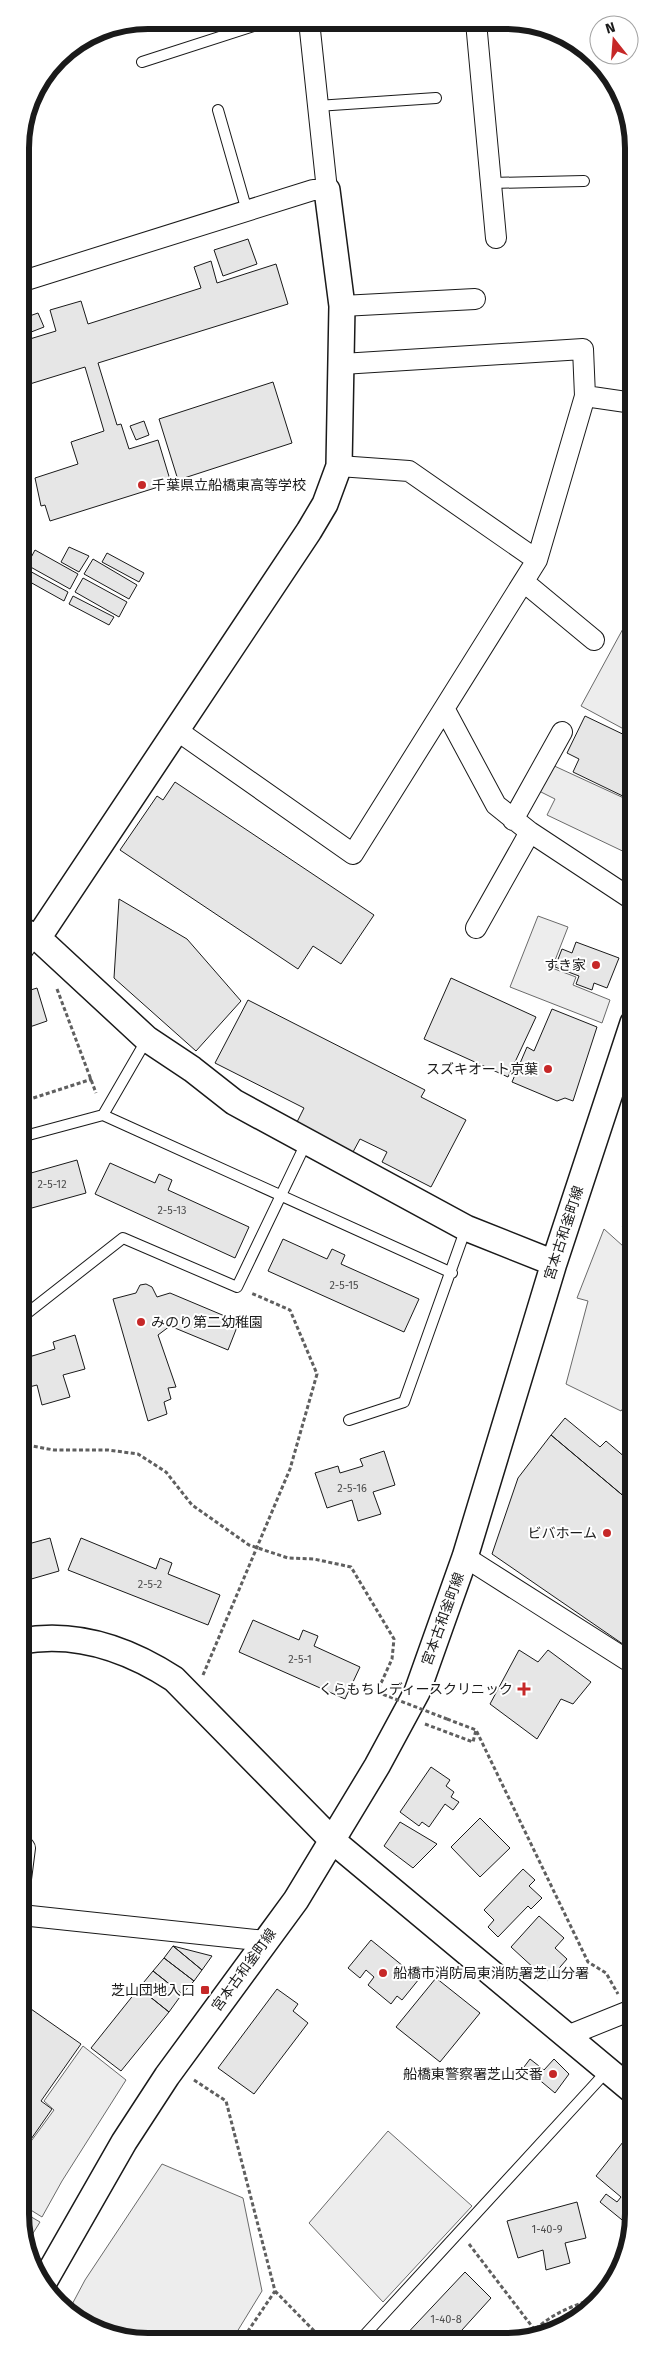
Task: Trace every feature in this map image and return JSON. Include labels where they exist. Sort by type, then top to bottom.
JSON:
[{"type":"street","points":[[310,29],[317,106],[342,306],[338,466],[325,504],[309,531],[175,729],[29,934],[148,1039],[192,1069],[234,1102],[466,1228],[554,1263]]},
{"type":"street","points":[[477,29],[496,238]]},
{"type":"street","points":[[29,279],[313,190],[327,190]]},
{"type":"street","points":[[342,306],[475,299]]},
{"type":"street","points":[[175,729],[353,854],[445,710],[537,560],[585,396],[583,349],[342,364]]},
{"type":"street","points":[[585,396],[625,402]]},
{"type":"street","points":[[338,466],[409,471],[537,560]]},
{"type":"street","points":[[524,582],[594,640]]},
{"type":"street","points":[[445,710],[496,805],[530,832],[625,895]]},
{"type":"street","points":[[513,820],[562,732]]},
{"type":"street","points":[[476,928],[530,832]]},
{"type":"street","name":"宮本古和釜町線","points":[[47,2277],[124,2142],[167,2076],[296,1900],[377,1766],[417,1692],[465,1556],[554,1263],[625,1047]]},
{"type":"street","points":[[465,1556],[625,1658]]},
{"type":"street","points":[[29,1640],[67,1638],[90,1641],[112,1647],[160,1670],[174,1679],[333,1841],[625,2084]]},
{"type":"street","points":[[29,1916],[266,1941]]},
{"type":"street","points":[[567,2036],[625,2005]]},
{"type":"lane","points":[[142,62],[244,29]]},
{"type":"lane","points":[[317,106],[436,98]]},
{"type":"lane","points":[[218,110],[247,211]]},
{"type":"lane","points":[[491,183],[584,181]]},
{"type":"lane","points":[[103,1116],[148,1039]]},
{"type":"lane","points":[[29,1135],[103,1116],[452,1273]]},
{"type":"lane","points":[[29,1312],[123,1238],[237,1287],[279,1195],[307,1141]]},
{"type":"lane","points":[[349,1420],[404,1402],[452,1273],[466,1228]]},
{"type":"lane","points":[[366,2333],[608,2070]]},
{"type":"path","points":[[53,980],[92,1079],[103,1116]]},
{"type":"path","points":[[29,1099],[92,1079]]},
{"type":"path","points":[[200,1682],[255,1547],[290,1469],[317,1374],[290,1310],[237,1287]]},
{"type":"path","points":[[29,1445],[54,1450],[108,1450],[138,1454],[166,1472],[192,1505],[217,1525],[255,1547],[288,1558],[314,1560],[350,1567],[394,1639],[392,1659],[377,1692],[476,1730],[588,1962],[606,1973],[625,2001]]},
{"type":"path","points":[[422,1723],[472,1742],[476,1730]]},
{"type":"path","points":[[192,2078],[226,2102],[275,2291],[315,2333]]},
{"type":"path","points":[[460,2232],[534,2329],[581,2302],[589,2300]]},
{"type":"path","points":[[247,2333],[275,2291]]},
{"type":"shaded area","points":[[625,625],[625,730],[581,706]]},
{"type":"shaded area","points":[[550,764],[625,799],[625,852],[547,815],[555,799],[537,790]]},
{"type":"shaded area","points":[[538,916],[568,927],[552,968],[576,977],[573,985],[610,1000],[602,1023],[510,987]]},
{"type":"shaded area","points":[[604,1229],[625,1248],[625,1406],[621,1411],[566,1384],[588,1301],[577,1298]]},
{"type":"shaded area","points":[[83,2046],[126,2080],[62,2181],[42,2217],[29,2209],[29,2144],[54,2110],[44,2101]]},
{"type":"shaded area","points":[[388,2131],[472,2206],[383,2302],[309,2223]]},
{"type":"shaded area","points":[[162,2164],[243,2198],[262,2291],[236,2333],[132,2332],[102,2324],[71,2306],[85,2280]]},
{"type":"shaded area","points":[[29,2216],[40,2222],[31,2236]]},
{"type":"building","points":[[248,239],[257,264],[223,276],[214,250]]},
{"type":"building","points":[[211,261],[217,283],[276,264],[288,304],[98,363],[117,425],[121,424],[129,449],[158,440],[171,483],[50,521],[45,505],[41,506],[35,478],[78,464],[71,442],[104,431],[85,367],[29,384],[29,339],[56,331],[50,310],[81,301],[88,324],[201,288],[194,267]]},
{"type":"building","points":[[38,313],[44,327],[29,333],[29,316]]},
{"type":"building","points":[[273,382],[292,443],[178,480],[159,419]]},
{"type":"building","points":[[144,421],[149,435],[136,440],[130,426]]},
{"type":"building","points":[[69,547],[89,556],[79,572],[61,562]]},
{"type":"building","points":[[35,550],[78,574],[70,589],[29,566],[29,561]]},
{"type":"building","points":[[107,553],[144,573],[139,582],[102,562]]},
{"type":"building","points":[[93,559],[137,585],[129,599],[84,574]]},
{"type":"building","points":[[29,571],[68,592],[64,601],[29,581]]},
{"type":"building","points":[[83,578],[127,602],[119,617],[75,592]]},
{"type":"building","points":[[73,596],[114,617],[109,625],[69,604]]},
{"type":"building","points":[[585,716],[625,735],[625,797],[573,772],[579,759],[567,753]]},
{"type":"building","points":[[175,782],[374,915],[341,964],[313,946],[298,969],[120,850],[157,796],[163,800]]},
{"type":"building","points":[[119,899],[187,939],[241,1001],[196,1051],[114,978]]},
{"type":"building","points":[[576,942],[619,958],[607,988],[594,983],[592,990],[576,984],[579,976],[555,967],[562,949],[572,953]]},
{"type":"building","points":[[451,978],[536,1017],[508,1077],[424,1039]]},
{"type":"building","points":[[37,988],[47,1021],[29,1027],[29,990]]},
{"type":"building","points":[[248,1000],[425,1090],[421,1097],[466,1120],[431,1187],[382,1162],[387,1152],[360,1139],[353,1152],[296,1124],[304,1108],[215,1063]]},
{"type":"building","points":[[552,1009],[597,1027],[573,1101],[565,1098],[557,1101],[512,1082],[527,1047],[534,1051]]},
{"type":"building","points":[[77,1160],[86,1193],[29,1209],[29,1174]]},
{"type":"building","points":[[110,1163],[155,1183],[159,1174],[172,1180],[168,1190],[249,1227],[235,1258],[95,1194]]},
{"type":"building","points":[[283,1239],[327,1259],[332,1249],[345,1255],[341,1264],[419,1299],[404,1332],[268,1271]]},
{"type":"building","points":[[146,1284],[152,1287],[157,1297],[170,1293],[239,1322],[228,1350],[170,1326],[158,1335],[176,1387],[168,1388],[171,1399],[164,1402],[167,1414],[148,1421],[113,1299],[136,1293],[140,1285]]},
{"type":"building","points":[[75,1335],[85,1369],[63,1375],[70,1397],[42,1405],[37,1385],[29,1387],[29,1357],[55,1349],[53,1342]]},
{"type":"building","points":[[565,1418],[600,1447],[606,1441],[625,1457],[625,1497],[551,1435]]},
{"type":"building","points":[[551,1435],[625,1497],[625,1646],[492,1554],[518,1478]]},
{"type":"building","points":[[384,1451],[395,1485],[373,1492],[381,1514],[358,1521],[352,1500],[327,1508],[315,1473],[338,1466],[340,1473],[363,1466],[360,1459]]},
{"type":"building","points":[[50,1538],[59,1571],[29,1580],[29,1544]]},
{"type":"building","points":[[81,1538],[156,1569],[160,1558],[172,1563],[168,1574],[220,1595],[208,1625],[68,1570]]},
{"type":"building","points":[[253,1620],[299,1640],[303,1630],[318,1636],[314,1646],[360,1667],[345,1699],[239,1652]]},
{"type":"building","points":[[519,1650],[538,1662],[548,1650],[591,1682],[573,1704],[561,1699],[537,1739],[490,1704]]},
{"type":"building","points":[[431,1767],[450,1780],[446,1786],[454,1792],[451,1797],[459,1802],[453,1810],[445,1804],[429,1827],[422,1822],[419,1826],[400,1812]]},
{"type":"building","points":[[480,1818],[510,1848],[480,1877],[451,1847]]},
{"type":"building","points":[[400,1822],[437,1844],[413,1868],[384,1846]]},
{"type":"building","points":[[523,1869],[535,1880],[529,1886],[542,1898],[531,1909],[528,1906],[498,1937],[488,1927],[494,1920],[484,1910]]},
{"type":"building","points":[[539,1916],[564,1938],[555,1948],[567,1959],[548,1981],[511,1947]]},
{"type":"building","points":[[371,1940],[419,1979],[402,2000],[397,1996],[391,2004],[368,1985],[374,1977],[366,1970],[360,1978],[348,1968]]},
{"type":"building","points":[[173,1946],[212,1956],[202,1970]]},
{"type":"building","points":[[173,1946],[202,1970],[194,1981],[164,1958]]},
{"type":"building","points":[[164,1958],[194,1981],[182,1994],[153,1971]]},
{"type":"building","points":[[153,1971],[182,1994],[169,2012],[139,1988]]},
{"type":"building","points":[[436,1978],[480,2013],[440,2062],[396,2027]]},
{"type":"building","points":[[139,1988],[169,2012],[121,2071],[91,2048]]},
{"type":"building","points":[[277,1989],[298,2004],[293,2011],[308,2023],[254,2094],[218,2068]]},
{"type":"building","points":[[29,2008],[81,2044],[41,2101],[52,2109],[29,2142]]},
{"type":"building","points":[[530,2059],[544,2070],[554,2059],[569,2074],[555,2093],[524,2067]]},
{"type":"building","points":[[623,2142],[625,2144],[625,2222],[600,2202],[606,2194],[617,2202],[621,2197],[596,2176]]},
{"type":"building","points":[[577,2202],[586,2238],[565,2243],[570,2263],[546,2270],[543,2250],[518,2258],[507,2221]]},
{"type":"building","points":[[465,2272],[491,2298],[459,2333],[408,2333]]},
{"type":"place","name":"千葉県立船橋東高等学校","points":[[142,485]]},
{"type":"place","name":"すき家","points":[[596,965]]},
{"type":"place","name":"スズキオート京葉","points":[[548,1069]]},
{"type":"place","name":"みのり第二幼稚園","points":[[141,1322]]},
{"type":"place","name":"ビバホーム","points":[[607,1533]]},
{"type":"place","name":"くらもちレディースクリニック","points":[[524,1689]]},
{"type":"place","name":"船橋市消防局東消防署芝山分署","points":[[383,1973]]},
{"type":"place","name":"芝山団地入口","points":[[205,1990]]},
{"type":"place","name":"船橋東警察署芝山交番","points":[[553,2074]]}]
